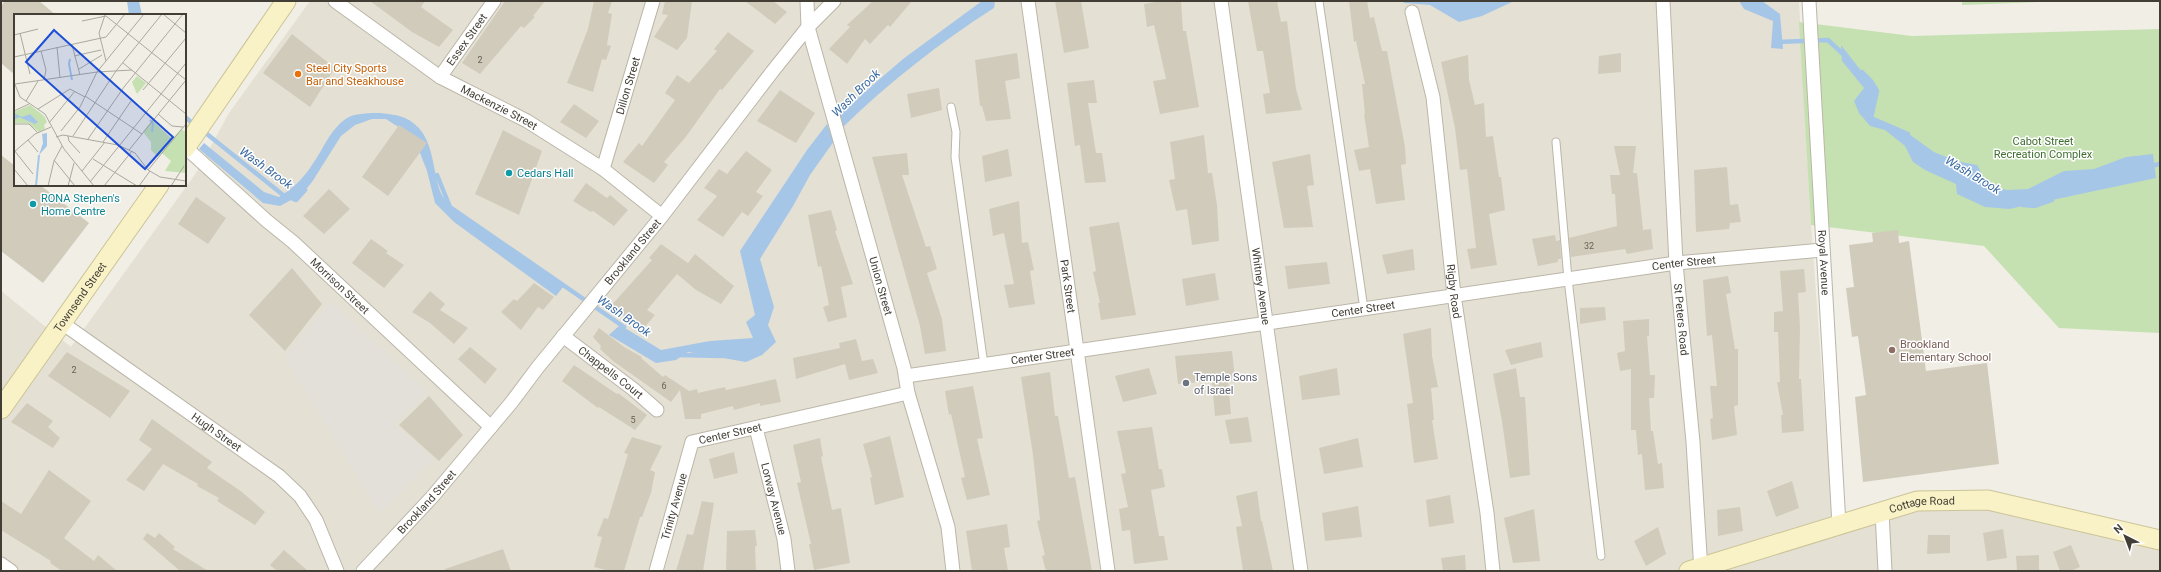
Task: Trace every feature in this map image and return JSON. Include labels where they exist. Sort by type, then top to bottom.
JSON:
[{"type":"main road","points":[[188,144],[286,1]]},
{"type":"main road","name":"Townsend Street","points":[[1,409],[158,186]]},
{"type":"main road","name":"Cottage Road","points":[[1697,569],[1917,502],[1988,500],[2160,540]]},
{"type":"street","name":"Mackenzie Street","points":[[335,1],[440,77],[527,121],[602,169],[662,216]]},
{"type":"street","name":"Essex Street","points":[[440,77],[494,1]]},
{"type":"street","name":"Dillon Street","points":[[602,169],[653,1]]},
{"type":"street","name":"Union Street","points":[[807,1],[808,27],[906,376],[908,393],[948,527],[953,571]]},
{"type":"street","name":"Brookland Street","points":[[363,571],[433,496],[491,427],[563,336],[662,216],[734,119],[808,27],[834,1]]},
{"type":"street","name":"Park Street","points":[[1028,1],[1108,571]]},
{"type":"street","name":"Whitney Avenue","points":[[1221,1],[1301,571]]},
{"type":"street","name":"St Peters Road","points":[[1663,1],[1676,263],[1693,442],[1697,569]]},
{"type":"street","name":"Royal Avenue","points":[[1809,1],[1822,250],[1839,525]]},
{"type":"street","name":"Rigby Road","points":[[1412,12],[1432,96],[1454,295],[1488,513],[1493,571]]},
{"type":"street","name":"Morrison Street","points":[[188,144],[267,221],[293,242],[491,427]]},
{"type":"street","name":"Center Street","points":[[906,376],[1676,263],[1822,250]]},
{"type":"street","name":"Hugh Street","points":[[62,323],[279,476],[300,496],[316,520],[337,571]]},
{"type":"street","name":"Chappells Court","points":[[563,336],[634,389],[658,410]]},
{"type":"street","name":"Center Street","points":[[692,442],[908,393]]},
{"type":"street","name":"Lorway Avenue","points":[[756,428],[784,539],[788,571]]},
{"type":"street","name":"Trinity Avenue","points":[[656,571],[692,442]]},
{"type":"street","points":[[1882,512],[1885,571]]},
{"type":"street","points":[[1,564],[11,571]]},
{"type":"lane","points":[[1319,1],[1364,309]]},
{"type":"lane","points":[[951,107],[956,132],[956,158],[984,365]]},
{"type":"lane","points":[[1556,142],[1568,279],[1601,556]]},
{"type":"shaded area","points":[[310,1],[1799,1],[1811,225],[1833,526],[1873,512],[1999,505],[2160,535],[2160,571],[1,571],[1,291],[71,347],[196,173],[229,113]]},
{"type":"shaded area","points":[[331,301],[428,393],[395,424],[433,459],[380,514],[284,357]]},
{"type":"green space","points":[[1962,1],[2068,1],[1962,5]]},
{"type":"green space","name":"Cabot Street Recreation Complex","points":[[1799,22],[1912,36],[2160,29],[2160,333],[2059,328],[1984,246],[1811,225]]},
{"type":"water","points":[[127,1],[139,1],[142,14],[129,14]]},
{"type":"water","points":[[982,1],[995,1],[994,8],[914,64],[841,129],[837,116],[903,59]]},
{"type":"water","points":[[1402,1],[1514,1],[1482,16],[1459,22],[1430,5],[1404,3]]},
{"type":"water","points":[[1739,1],[1762,1],[1780,14],[1783,49],[1771,48],[1773,21],[1744,9]]},
{"type":"water","points":[[1841,45],[1877,91],[1871,118],[1909,134],[1934,152],[1956,161],[1977,165],[1988,185],[2007,190],[2028,189],[2064,171],[2094,169],[2126,157],[2153,154],[2156,178],[2009,209],[1985,207],[1957,194],[1956,184],[1925,170],[1913,162],[1905,146],[1885,130],[1870,126],[1859,113],[1854,101],[1864,88],[1842,61]]},
{"type":"water","points":[[381,113],[402,117],[415,124],[427,141],[440,191],[450,207],[563,287],[556,296],[454,222],[435,203],[427,171],[417,145],[403,130],[386,119],[372,119],[355,125],[341,136],[312,182],[302,194],[280,206],[263,203],[199,149],[204,143],[264,192],[279,197],[301,179],[316,159],[331,134],[347,118],[355,115]]},
{"type":"water","points":[[827,124],[834,141],[810,175],[793,206],[760,259],[774,307],[768,325],[776,342],[762,355],[746,362],[688,352],[676,360],[656,363],[609,335],[620,325],[661,350],[710,341],[753,338],[746,322],[755,315],[740,251],[807,150]]},
{"type":"building","points":[[5,1],[39,1],[55,14],[14,14],[14,74],[1,63],[1,6]]},
{"type":"building","points":[[370,1],[425,1],[421,7],[453,30],[439,47],[412,32]]},
{"type":"building","points":[[505,1],[545,1],[533,16],[535,17],[524,28],[521,26],[480,74],[462,63]]},
{"type":"building","points":[[594,1],[612,1],[608,13],[612,14],[607,45],[611,46],[606,60],[602,59],[593,92],[567,83],[588,29]]},
{"type":"building","points":[[665,1],[692,1],[687,38],[677,50],[654,37],[668,15],[662,14]]},
{"type":"building","points":[[745,1],[773,1],[787,12],[775,24]]},
{"type":"building","points":[[873,1],[912,1],[890,27],[888,25],[870,44],[865,39],[847,64],[829,49],[850,27],[847,25]]},
{"type":"building","points":[[1055,1],[1081,1],[1089,48],[1064,53]]},
{"type":"building","points":[[1161,1],[1181,1],[1183,31],[1186,31],[1199,107],[1160,114],[1153,81],[1166,79],[1154,25],[1147,27],[1144,4]]},
{"type":"building","points":[[1248,1],[1277,1],[1281,22],[1287,21],[1296,89],[1302,110],[1266,114],[1263,94],[1270,93],[1263,51],[1257,51]]},
{"type":"building","points":[[1349,1],[1367,1],[1370,18],[1374,17],[1382,51],[1387,51],[1405,147],[1406,164],[1401,165],[1405,200],[1376,204],[1370,169],[1359,171],[1354,150],[1369,147],[1364,114],[1362,84],[1365,84],[1356,41],[1354,42]]},
{"type":"building","points":[[728,32],[754,51],[722,90],[720,89],[685,138],[664,162],[668,165],[654,183],[623,162],[639,143],[642,146],[675,100],[665,93],[677,75],[689,83],[717,51],[714,49]]},
{"type":"building","points":[[292,34],[335,68],[310,107],[263,73]]},
{"type":"building","points":[[1017,53],[1020,78],[1005,81],[1011,119],[986,121],[982,106],[980,106],[975,60]]},
{"type":"building","points":[[1621,53],[1621,72],[1598,74],[1599,56]]},
{"type":"building","points":[[1468,55],[1469,80],[1475,105],[1484,103],[1486,137],[1493,136],[1499,177],[1501,177],[1505,210],[1489,214],[1497,265],[1471,269],[1467,249],[1476,248],[1467,169],[1460,170],[1455,128],[1441,62]]},
{"type":"building","points":[[1094,80],[1097,103],[1088,103],[1096,153],[1102,153],[1106,182],[1085,183],[1080,145],[1075,146],[1067,83]]},
{"type":"building","points":[[939,88],[942,110],[911,118],[907,94]]},
{"type":"building","points":[[780,90],[815,113],[796,143],[757,121]]},
{"type":"building","points":[[574,104],[599,121],[586,138],[560,122]]},
{"type":"building","points":[[399,125],[427,143],[388,196],[362,177]]},
{"type":"building","name":"Cedars Hall","points":[[503,130],[542,151],[519,215],[475,194]]},
{"type":"building","points":[[1204,135],[1208,173],[1212,173],[1217,205],[1219,241],[1192,245],[1187,209],[1176,211],[1169,180],[1175,179],[1170,142]]},
{"type":"building","points":[[1614,146],[1636,146],[1633,173],[1637,173],[1643,230],[1651,229],[1653,249],[1627,254],[1625,249],[1571,257],[1569,238],[1617,226],[1615,194],[1612,194],[1610,175],[1620,175]]},
{"type":"building","points":[[1008,149],[1012,176],[985,182],[982,156]]},
{"type":"building","points":[[746,151],[772,170],[756,192],[763,196],[748,216],[742,212],[723,237],[697,220],[717,196],[704,188],[719,169],[727,174]]},
{"type":"building","points":[[907,153],[909,175],[902,175],[926,247],[930,246],[937,269],[927,273],[942,319],[946,351],[925,354],[920,326],[872,157]]},
{"type":"building","points":[[1310,154],[1314,185],[1307,186],[1313,227],[1284,228],[1272,162]]},
{"type":"building","name":"RONA Stephen's Home Centre","points":[[1,155],[14,165],[14,186],[41,186],[89,223],[43,283],[1,251]]},
{"type":"building","points":[[1727,167],[1730,205],[1738,204],[1741,222],[1730,223],[1729,229],[1696,232],[1694,170]]},
{"type":"building","points":[[586,183],[607,198],[610,195],[628,210],[614,226],[593,211],[591,212],[573,201]]},
{"type":"building","points":[[329,189],[350,209],[324,234],[303,216]]},
{"type":"building","points":[[196,197],[226,218],[208,244],[178,224]]},
{"type":"building","points":[[1019,201],[1022,243],[1028,242],[1034,270],[1030,271],[1035,304],[1009,308],[1004,285],[1014,284],[1004,233],[993,236],[989,209]]},
{"type":"building","points":[[831,210],[837,230],[835,231],[853,284],[841,287],[847,317],[828,322],[823,307],[829,305],[821,266],[818,267],[808,215]]},
{"type":"building","points":[[1119,222],[1136,315],[1101,320],[1098,303],[1100,303],[1093,272],[1096,271],[1089,227]]},
{"type":"building","name":"Brookland Elementary School","points":[[1898,230],[1899,243],[1909,241],[1926,371],[1987,363],[1999,464],[1863,482],[1855,397],[1866,395],[1858,336],[1852,337],[1846,288],[1854,287],[1849,245],[1873,242],[1872,233]]},
{"type":"building","points":[[1555,235],[1556,241],[1560,240],[1561,259],[1558,259],[1558,262],[1538,266],[1532,239]]},
{"type":"building","points":[[371,239],[388,251],[386,253],[404,265],[384,288],[352,263]]},
{"type":"building","points":[[661,244],[688,263],[695,254],[734,286],[721,304],[696,290],[677,274],[647,310],[655,315],[643,329],[610,307],[652,260],[649,258]]},
{"type":"building","points":[[1413,249],[1415,270],[1387,274],[1382,255]]},
{"type":"building","points":[[1327,262],[1330,284],[1288,289],[1285,266]]},
{"type":"building","points":[[292,268],[322,304],[285,351],[249,315]]},
{"type":"building","points":[[1804,269],[1806,292],[1798,293],[1800,327],[1799,379],[1801,379],[1804,431],[1782,433],[1781,415],[1783,415],[1777,382],[1780,382],[1778,332],[1774,332],[1774,312],[1783,311],[1780,271]]},
{"type":"building","points":[[1215,273],[1219,300],[1186,306],[1182,279]]},
{"type":"building","points":[[1728,276],[1731,293],[1726,294],[1735,349],[1738,349],[1738,405],[1734,406],[1737,435],[1712,440],[1710,419],[1713,418],[1710,386],[1717,386],[1712,335],[1707,336],[1703,280]]},
{"type":"building","points":[[534,283],[554,297],[543,310],[538,307],[521,330],[501,312],[514,299],[517,301]]},
{"type":"building","points":[[430,291],[445,304],[440,310],[468,328],[454,344],[430,323],[412,312]]},
{"type":"building","points":[[1605,307],[1606,320],[1580,324],[1580,308]]},
{"type":"building","points":[[1649,319],[1649,336],[1647,336],[1650,375],[1655,375],[1654,398],[1649,398],[1651,431],[1653,431],[1658,464],[1662,463],[1664,488],[1645,490],[1642,454],[1638,455],[1636,430],[1631,430],[1631,369],[1620,371],[1617,353],[1625,351],[1623,321]]},
{"type":"building","points":[[599,328],[624,347],[642,357],[641,358],[663,377],[665,375],[689,391],[697,389],[698,393],[725,387],[726,390],[776,379],[781,402],[760,406],[760,403],[734,410],[733,406],[701,414],[701,419],[685,419],[680,390],[671,402],[613,361],[600,349],[601,346],[593,337]]},
{"type":"building","points":[[1431,328],[1432,356],[1438,387],[1431,388],[1434,420],[1432,420],[1438,459],[1414,463],[1407,404],[1413,403],[1403,334]]},
{"type":"building","points":[[856,339],[862,361],[873,359],[878,373],[849,380],[845,364],[796,379],[793,358],[840,348],[839,343]]},
{"type":"building","points":[[1541,342],[1543,357],[1511,365],[1505,350]]},
{"type":"building","points":[[470,347],[497,369],[485,384],[458,359]]},
{"type":"building","name":"Temple Sons of Israel","points":[[1232,351],[1235,379],[1228,380],[1231,414],[1215,416],[1212,381],[1178,384],[1175,356]]},
{"type":"building","points":[[67,352],[130,391],[110,418],[48,376]]},
{"type":"building","points":[[574,365],[617,394],[618,393],[647,415],[635,430],[599,407],[598,408],[562,381]]},
{"type":"building","points":[[1149,368],[1157,394],[1123,402],[1115,376]]},
{"type":"building","points":[[1337,368],[1340,395],[1302,400],[1299,376]]},
{"type":"building","points":[[1516,368],[1520,397],[1525,397],[1530,475],[1510,478],[1502,421],[1493,374]]},
{"type":"building","points":[[1050,372],[1055,416],[1058,416],[1069,478],[1075,477],[1092,571],[1046,571],[1042,556],[1045,555],[1037,521],[1040,520],[1033,455],[1021,377]]},
{"type":"building","points":[[973,386],[983,438],[977,439],[990,495],[967,500],[961,478],[965,477],[951,414],[949,415],[945,391]]},
{"type":"building","points":[[429,396],[463,435],[439,461],[399,425]]},
{"type":"building","points":[[27,403],[53,421],[48,427],[60,438],[53,448],[11,422]]},
{"type":"building","points":[[1248,417],[1252,442],[1230,444],[1225,420]]},
{"type":"building","points":[[152,419],[212,462],[207,468],[242,492],[265,512],[255,525],[217,501],[219,498],[197,486],[198,484],[163,464],[144,491],[126,480],[152,449],[139,440]]},
{"type":"building","points":[[1152,427],[1159,469],[1162,469],[1165,487],[1151,490],[1159,536],[1164,536],[1168,560],[1134,564],[1130,530],[1122,531],[1119,509],[1128,507],[1121,474],[1126,473],[1117,431]]},
{"type":"building","points":[[890,436],[904,497],[875,505],[870,478],[872,477],[863,444]]},
{"type":"building","points":[[632,437],[662,446],[650,470],[655,472],[651,493],[642,517],[640,517],[624,571],[610,571],[594,567],[602,537],[597,536],[604,518],[608,519],[628,454],[624,453]]},
{"type":"building","points":[[820,438],[823,456],[821,457],[832,510],[841,508],[850,563],[814,570],[809,544],[811,544],[797,483],[801,482],[793,445]]},
{"type":"building","points":[[1358,438],[1363,467],[1324,474],[1319,448]]},
{"type":"building","points":[[734,452],[738,473],[714,479],[709,459]]},
{"type":"building","points":[[49,470],[91,501],[64,538],[94,561],[98,555],[117,571],[62,571],[50,563],[51,561],[1,530],[1,501],[21,514]]},
{"type":"building","points":[[1792,481],[1799,508],[1776,517],[1767,491]]},
{"type":"building","points":[[1257,491],[1261,521],[1273,571],[1243,571],[1236,527],[1242,526],[1236,496]]},
{"type":"building","points":[[1450,495],[1454,523],[1429,527],[1426,500]]},
{"type":"building","points":[[702,501],[714,503],[703,571],[676,571],[687,534],[693,535]]},
{"type":"building","points":[[1358,506],[1362,537],[1325,541],[1322,513]]},
{"type":"building","points":[[1740,507],[1743,531],[1718,536],[1717,510]]},
{"type":"building","points":[[1534,509],[1540,561],[1513,563],[1504,518]]},
{"type":"building","points":[[1007,524],[1010,547],[1004,548],[1008,571],[972,571],[966,531]]},
{"type":"building","points":[[1658,527],[1666,554],[1646,566],[1634,541]]},
{"type":"building","points":[[2003,529],[2007,558],[1987,561],[1983,533]]},
{"type":"building","points":[[755,530],[757,546],[755,546],[756,571],[726,571],[727,531]]},
{"type":"building","points":[[147,533],[155,538],[159,533],[175,547],[173,549],[208,571],[180,571],[143,539]]},
{"type":"building","points":[[1928,535],[1950,535],[1950,553],[1927,554]]},
{"type":"building","points":[[2071,545],[2080,567],[2071,571],[2060,571],[2053,552]]},
{"type":"building","points":[[503,549],[511,571],[445,571],[445,569]]},
{"type":"building","points":[[284,550],[308,571],[277,571],[270,565]]},
{"type":"building","points":[[1465,555],[1466,571],[1443,571],[1441,558]]},
{"type":"building","points":[[2039,555],[2039,571],[2017,571],[2016,556]]},
{"type":"waterway","name":"Wash Brook","points":[[1777,42],[1828,40],[1845,56]]},
{"type":"waterway","name":"Wash Brook","points":[[1862,72],[1871,81],[1877,91],[1871,118],[1908,134]]},
{"type":"waterway","name":"Wash Brook","points":[[186,118],[196,126]]},
{"type":"waterway","name":"Wash Brook","points":[[202,130],[283,195],[296,200],[305,190]]},
{"type":"waterway","name":"Wash Brook","points":[[2150,166],[2160,164]]},
{"type":"waterway","name":"Wash Brook","points":[[437,175],[450,207],[624,327]]},
{"type":"waterway","name":"Wash Brook","points":[[2023,205],[2035,206],[2052,200]]},
{"type":"waterway","name":"Wash Brook","points":[[678,355],[722,356]]},
{"type":"place","name":"Steel City Sports Bar and Steakhouse","points":[[298,74]]},
{"type":"place","name":"Cedars Hall","points":[[509,173]]},
{"type":"place","name":"RONA Stephen's Home Centre","points":[[33,204]]},
{"type":"place","name":"Brookland Elementary School","points":[[1892,350]]},
{"type":"place","name":"Temple Sons of Israel","points":[[1186,383]]}]
